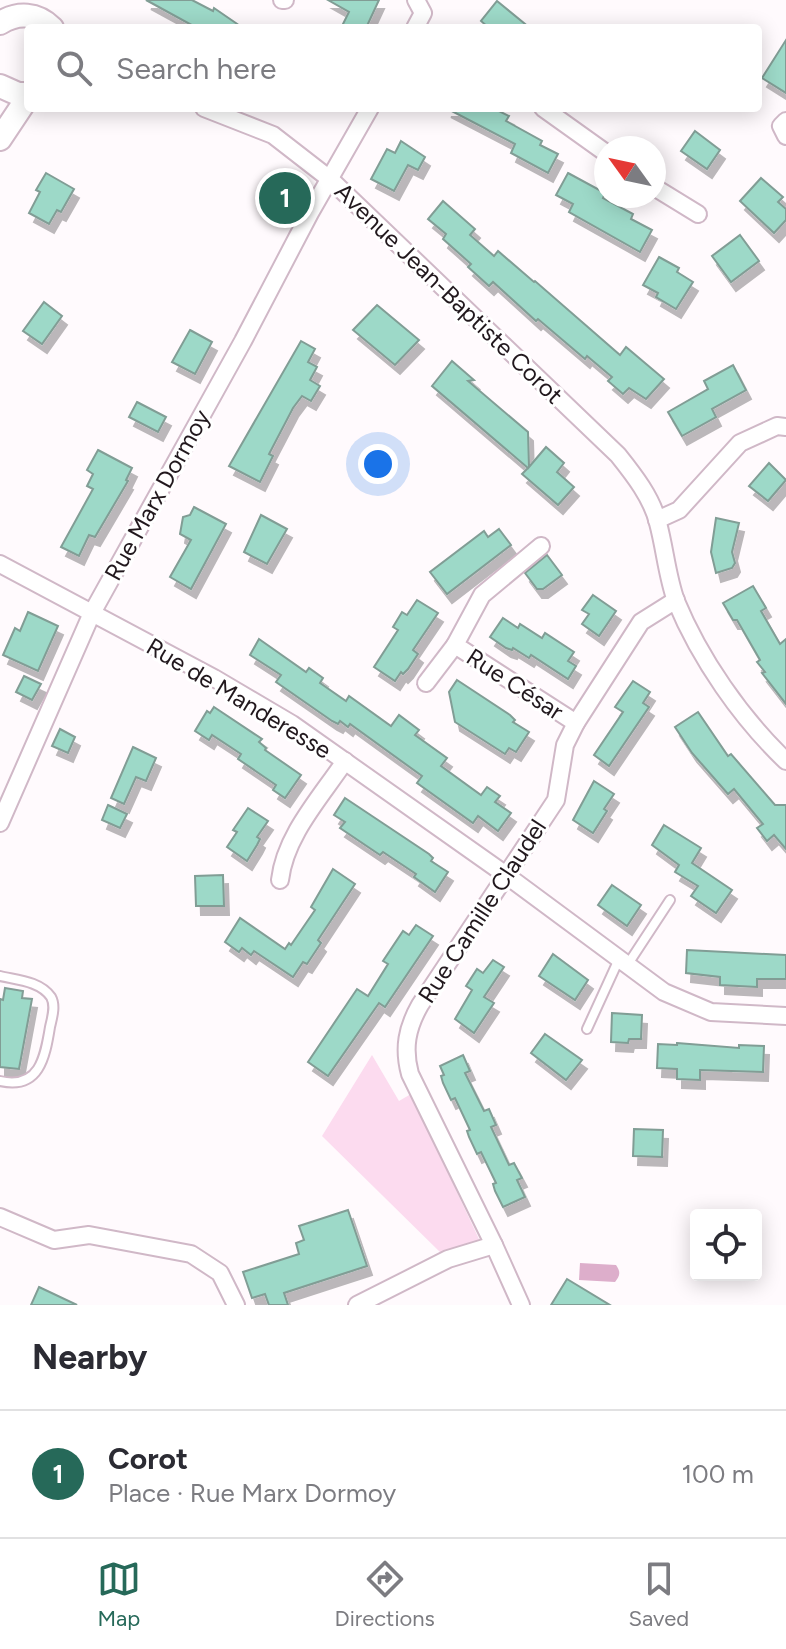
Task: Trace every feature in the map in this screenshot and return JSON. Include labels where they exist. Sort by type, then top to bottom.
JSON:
[{"type":"street","points":[[2,22],[15,0]]},
{"type":"street","points":[[41,0],[50,24]]},
{"type":"street","points":[[2,22],[27,15],[47,24]]},
{"type":"street","points":[[0,86],[24,95]]},
{"type":"street","points":[[0,139],[24,102]]},
{"type":"street","name":"Avenue Jean-Baptiste Corot","points":[[214,112],[273,135],[331,180],[618,455],[638,480],[657,520],[676,600],[716,675],[757,734],[786,761]]},
{"type":"street","name":"Rue Marx Dormoy","points":[[1,821],[92,613],[368,112]]},
{"type":"street","points":[[549,112],[594,144]]},
{"type":"street","points":[[666,194],[698,214]]},
{"type":"street","points":[[657,520],[679,510],[740,443],[777,426],[786,427]]},
{"type":"street","name":"Rue César","points":[[426,683],[455,645],[482,595],[541,546]]},
{"type":"street","name":"Rue de Manderesse","points":[[0,564],[292,724],[506,875],[664,992],[711,1012],[786,1016]]},
{"type":"street","name":"Rue Camille Claudel","points":[[521,1305],[410,1074],[406,1059],[410,1022],[556,800],[565,745],[576,723],[641,622],[676,600]]},
{"type":"street","name":"Rue César","points":[[455,645],[576,723]]},
{"type":"street","points":[[280,880],[282,862],[289,845],[345,761]]},
{"type":"street","points":[[0,1217],[54,1240],[89,1235],[191,1254],[220,1273],[236,1305]]},
{"type":"street","points":[[357,1305],[448,1259],[494,1245]]},
{"type":"lane","points":[[587,1029],[623,962],[670,900]]},
{"type":"lane","points":[[0,976],[30,982],[52,999],[54,1007],[40,1067],[21,1083],[0,1081]]},
{"type":"shaded area","points":[[372,1055],[399,1101],[411,1094],[486,1254],[442,1254],[322,1136]]},
{"type":"shaded area","points":[[580,1263],[616,1265],[619,1276],[615,1282],[579,1280]]},
{"type":"building","points":[[146,0],[192,0],[213,11],[214,8],[237,24],[190,24]]},
{"type":"building","points":[[328,0],[379,0],[368,24],[343,24],[349,12]]},
{"type":"building","points":[[497,1],[525,24],[484,24],[481,21]]},
{"type":"building","points":[[786,40],[786,93],[762,78]]},
{"type":"building","points":[[454,112],[501,112],[509,116],[506,121],[542,141],[540,145],[558,154],[548,173],[511,153],[515,144]]},
{"type":"building","points":[[695,131],[720,150],[707,169],[681,151]]},
{"type":"building","points":[[401,141],[425,157],[418,170],[408,165],[394,191],[371,179],[387,149],[395,153]]},
{"type":"building","points":[[46,173],[74,189],[61,212],[57,210],[49,224],[29,213],[40,192],[36,190]]},
{"type":"building","points":[[568,173],[594,187],[594,208],[622,208],[633,214],[631,219],[652,230],[640,252],[569,212],[573,204],[556,195]]},
{"type":"building","points":[[761,178],[783,197],[778,202],[786,209],[786,220],[774,233],[740,201]]},
{"type":"building","points":[[443,201],[475,229],[470,235],[494,256],[498,251],[620,355],[626,347],[664,379],[646,399],[629,388],[623,394],[608,381],[612,377],[587,356],[585,359],[493,282],[489,286],[468,267],[471,264],[443,239],[446,234],[428,219]]},
{"type":"building","points":[[740,235],[759,261],[731,282],[712,256]]},
{"type":"building","points":[[659,257],[679,268],[677,272],[693,282],[676,309],[643,285]]},
{"type":"building","points":[[44,302],[62,316],[42,344],[23,331]]},
{"type":"building","points":[[377,305],[419,340],[395,365],[353,330]]},
{"type":"building","points":[[190,330],[212,342],[195,374],[172,362]]},
{"type":"building","points":[[301,341],[315,349],[308,362],[317,367],[310,380],[320,386],[311,401],[302,396],[293,408],[269,454],[273,456],[260,482],[229,466]]},
{"type":"building","points":[[452,361],[474,380],[468,381],[528,432],[529,467],[546,447],[564,463],[557,472],[574,487],[558,505],[522,474],[528,468],[432,386]]},
{"type":"building","points":[[733,365],[746,390],[712,409],[716,417],[682,436],[668,412],[708,389],[704,381]]},
{"type":"building","points":[[137,402],[166,417],[158,432],[129,417]]},
{"type":"building","points":[[98,450],[132,468],[128,481],[95,537],[89,535],[79,556],[61,547],[93,489],[87,486],[93,474],[87,470]]},
{"type":"building","points":[[769,463],[786,480],[768,501],[749,486]]},
{"type":"building","points":[[194,507],[226,524],[191,589],[170,577],[191,540],[180,534],[183,517],[190,515]]},
{"type":"building","points":[[261,515],[287,529],[267,564],[244,552]]},
{"type":"building","points":[[716,518],[739,523],[732,552],[735,563],[732,568],[716,573],[711,552]]},
{"type":"building","points":[[499,529],[511,545],[447,594],[430,572],[484,531],[488,537]]},
{"type":"building","points":[[547,555],[562,575],[543,589],[537,589],[525,573]]},
{"type":"building","points":[[753,586],[766,608],[761,611],[780,644],[786,639],[786,704],[762,673],[765,672],[757,662],[760,660],[737,620],[733,620],[723,603]]},
{"type":"building","points":[[593,595],[616,611],[599,636],[582,624],[589,614],[582,610]]},
{"type":"building","points":[[417,600],[438,613],[413,650],[418,654],[395,681],[374,667],[398,630],[393,627],[402,612],[407,615]]},
{"type":"building","points":[[28,612],[58,626],[38,671],[3,655],[15,628],[20,631]]},
{"type":"building","points":[[503,618],[518,628],[520,624],[542,638],[545,633],[574,652],[568,661],[576,666],[568,679],[531,655],[529,658],[513,648],[506,648],[490,637]]},
{"type":"building","points":[[259,639],[306,672],[309,668],[323,678],[320,683],[346,701],[349,696],[391,726],[399,715],[419,730],[415,735],[447,758],[441,766],[481,795],[487,787],[500,796],[495,802],[511,813],[498,831],[478,816],[473,823],[417,783],[422,776],[350,724],[348,727],[340,721],[338,724],[332,721],[276,682],[281,675],[250,655]]},
{"type":"building","points":[[24,676],[41,684],[32,700],[16,692]]},
{"type":"building","points":[[457,680],[510,715],[515,720],[513,722],[529,732],[516,752],[509,748],[505,754],[455,722],[449,692]]},
{"type":"building","points":[[633,681],[650,692],[643,703],[649,707],[609,766],[594,755],[623,712],[615,707]]},
{"type":"building","points":[[214,707],[262,739],[259,742],[265,750],[301,775],[285,798],[273,790],[276,785],[238,759],[241,754],[212,735],[209,740],[195,731],[207,711],[210,713]]},
{"type":"building","points":[[698,712],[728,756],[731,754],[775,805],[786,805],[786,849],[774,835],[767,841],[757,828],[763,824],[734,789],[728,794],[692,753],[675,727]]},
{"type":"building","points":[[60,729],[75,737],[68,753],[52,746]]},
{"type":"building","points":[[133,747],[156,758],[146,781],[136,777],[124,804],[111,798]]},
{"type":"building","points":[[594,781],[614,794],[593,833],[573,820]]},
{"type":"building","points":[[345,798],[429,854],[433,858],[431,861],[448,872],[435,892],[414,877],[416,874],[340,828],[345,822],[334,815]]},
{"type":"building","points":[[108,805],[127,814],[120,828],[102,820]]},
{"type":"building","points":[[248,808],[268,821],[247,861],[227,847],[237,832],[233,830]]},
{"type":"building","points":[[664,825],[701,848],[692,863],[732,890],[716,913],[691,896],[698,886],[675,872],[679,865],[652,845]]},
{"type":"building","points":[[333,869],[355,884],[318,940],[321,943],[307,964],[303,962],[293,977],[254,951],[251,955],[242,948],[239,952],[225,942],[240,918],[285,949],[289,943],[291,945],[315,910],[311,907]]},
{"type":"building","points":[[223,875],[224,906],[196,906],[195,876]]},
{"type":"building","points":[[612,885],[641,905],[627,926],[598,905]]},
{"type":"building","points":[[416,925],[433,936],[385,1007],[379,1003],[328,1076],[308,1062],[357,989],[368,996],[388,964],[383,961],[403,931],[409,935]]},
{"type":"building","points":[[687,950],[786,955],[786,979],[757,979],[757,987],[720,985],[720,977],[686,973]]},
{"type":"building","points":[[553,954],[588,980],[575,1000],[539,976]]},
{"type":"building","points":[[493,960],[504,967],[484,997],[494,1003],[474,1033],[455,1019],[472,990],[466,986],[477,969],[483,973]]},
{"type":"building","points":[[5,988],[23,991],[22,998],[32,999],[19,1069],[0,1067],[0,999],[3,1000]]},
{"type":"building","points":[[612,1013],[642,1015],[641,1039],[629,1039],[628,1043],[611,1042]]},
{"type":"building","points":[[545,1034],[582,1060],[566,1080],[531,1053]]},
{"type":"building","points":[[658,1044],[739,1048],[739,1045],[764,1046],[763,1072],[700,1070],[700,1080],[677,1079],[677,1069],[657,1068]]},
{"type":"building","points":[[463,1055],[470,1071],[465,1073],[484,1111],[489,1109],[496,1125],[491,1127],[509,1165],[514,1163],[522,1178],[517,1180],[525,1197],[503,1207],[495,1191],[493,1184],[496,1183],[481,1152],[477,1154],[467,1131],[470,1130],[455,1098],[451,1100],[441,1076],[444,1075],[440,1066]]},
{"type":"building","points":[[634,1129],[663,1130],[662,1157],[633,1156]]},
{"type":"building","points":[[348,1210],[367,1266],[284,1293],[288,1305],[269,1305],[265,1294],[252,1298],[243,1272],[299,1254],[296,1243],[304,1240],[299,1226]]},
{"type":"building","points":[[567,1279],[610,1305],[551,1305]]},
{"type":"building","points":[[39,1287],[77,1305],[31,1305]]},
{"type":"place","name":"Corot","points":[[285,198]]}]
